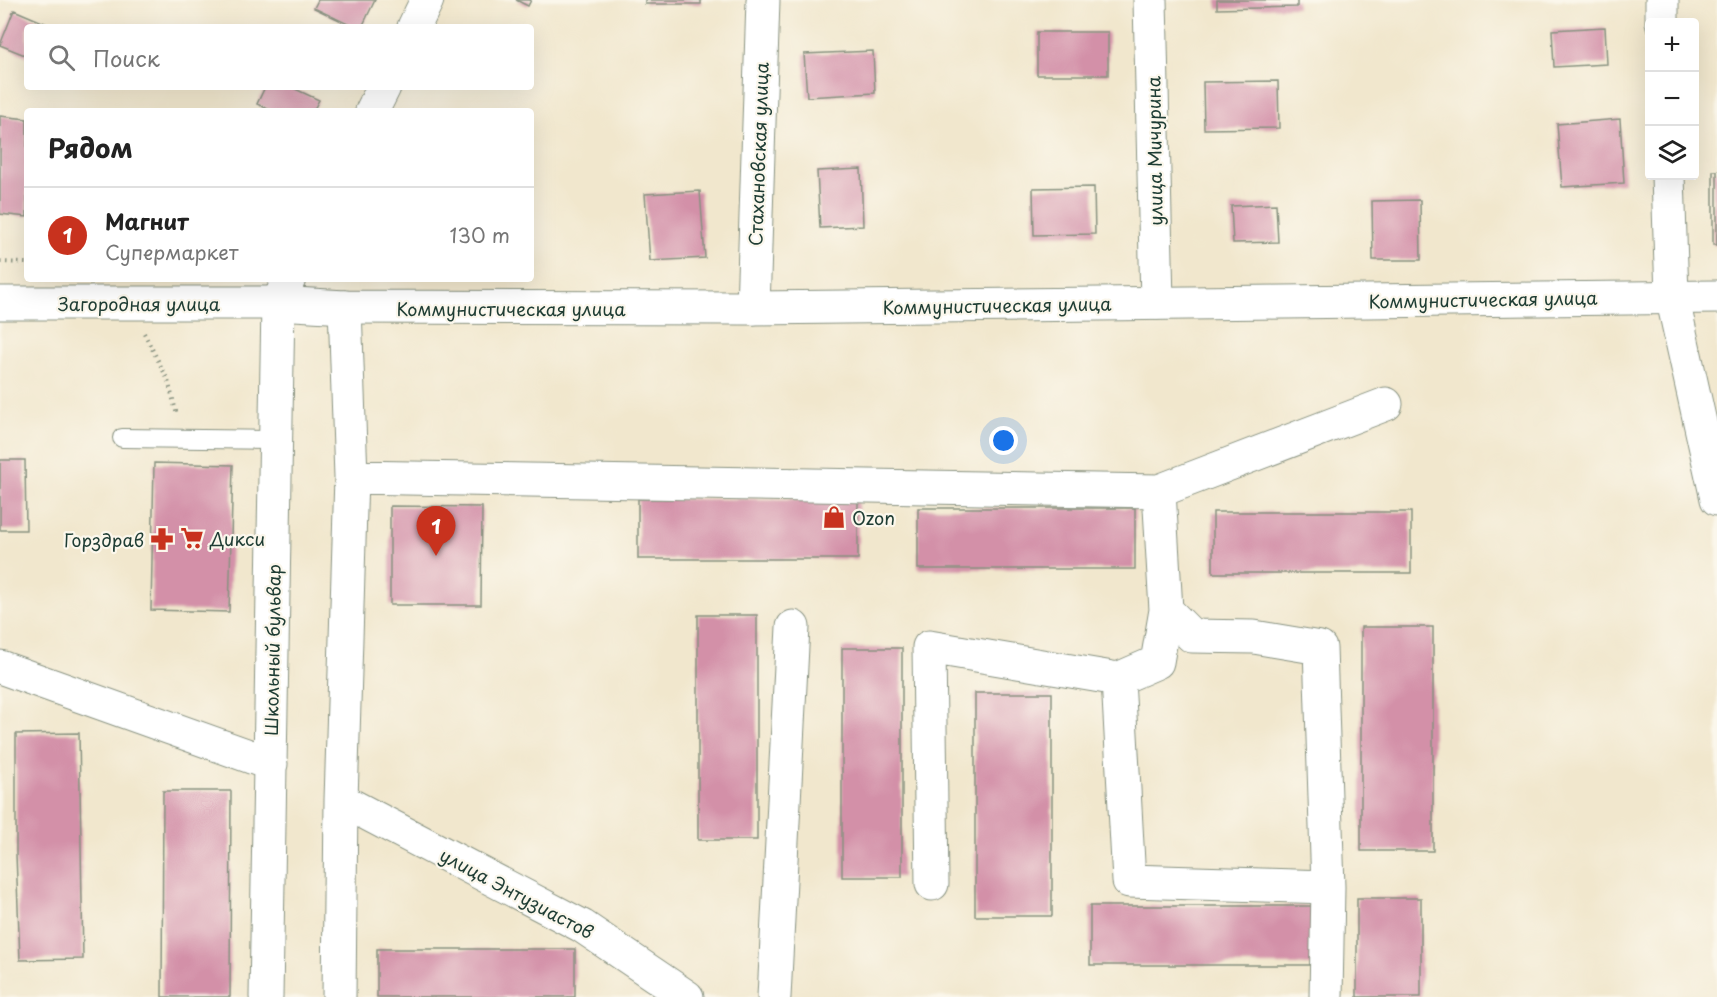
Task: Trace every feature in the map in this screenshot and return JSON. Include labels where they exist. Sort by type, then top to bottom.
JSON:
[{"type":"street","points":[[415,24],[427,0]]},
{"type":"street","name":"Стахановская улица","points":[[753,308],[764,0]]},
{"type":"street","name":"улица Мичурина","points":[[1150,0],[1157,303]]},
{"type":"street","points":[[1662,0],[1662,18]]},
{"type":"street","points":[[374,108],[382,90]]},
{"type":"street","points":[[1668,180],[1672,296],[1717,499]]},
{"type":"street","name":"Коммунистическая улица","points":[[283,291],[345,307],[753,308],[1717,297]]},
{"type":"street","name":"Загородная улица","points":[[0,303],[130,303],[283,291]]},
{"type":"street","name":"Школьный бульвар","points":[[266,997],[275,440],[283,291]]},
{"type":"street","points":[[339,997],[341,800],[351,477],[345,307]]},
{"type":"street","points":[[351,477],[1160,491],[1386,404]]},
{"type":"street","points":[[932,884],[929,647],[1118,679],[1157,662],[1166,610],[1160,491]]},
{"type":"street","points":[[1166,610],[1192,636],[1254,637],[1320,648],[1328,887],[1326,997]]},
{"type":"street","points":[[774,997],[793,627]]},
{"type":"street","points":[[0,667],[271,764]]},
{"type":"street","points":[[1118,679],[1129,881],[1328,887]]},
{"type":"street","name":"улица Энтузиастов","points":[[341,800],[582,926],[687,997]]},
{"type":"lane","points":[[122,438],[275,440]]},
{"type":"path","points":[[0,262],[24,263]]},
{"type":"path","points":[[130,303],[168,380],[184,439]]},
{"type":"building","points":[[318,0],[375,0],[363,24],[348,24],[314,8]]},
{"type":"building","points":[[516,0],[531,0],[528,6]]},
{"type":"building","points":[[645,0],[701,0],[701,4],[645,4]]},
{"type":"building","points":[[1217,0],[1297,0],[1297,7],[1217,9]]},
{"type":"building","points":[[14,10],[47,24],[24,24],[24,55],[0,45]]},
{"type":"building","points":[[1605,27],[1607,64],[1554,67],[1552,30]]},
{"type":"building","points":[[1037,32],[1108,32],[1108,75],[1037,75]]},
{"type":"building","points":[[873,51],[875,93],[807,97],[804,54]]},
{"type":"building","points":[[1278,81],[1279,128],[1204,129],[1203,82]]},
{"type":"building","points":[[264,90],[297,90],[319,100],[315,108],[266,108],[257,104]]},
{"type":"building","points":[[0,116],[24,119],[24,217],[0,214]]},
{"type":"building","points":[[1620,119],[1624,183],[1562,187],[1557,124]]},
{"type":"building","points":[[861,169],[863,226],[820,228],[817,171]]},
{"type":"building","points":[[1713,171],[1717,171],[1717,245],[1713,245]]},
{"type":"building","points":[[1094,187],[1095,234],[1034,235],[1033,188]]},
{"type":"building","points":[[700,191],[705,258],[650,261],[645,194]]},
{"type":"building","points":[[1420,200],[1421,260],[1373,260],[1372,201]]},
{"type":"building","points":[[1276,204],[1278,242],[1233,243],[1231,206]]},
{"type":"building","points":[[0,460],[25,460],[26,530],[0,530]]},
{"type":"building","name":"Дикси","points":[[154,463],[233,465],[229,612],[151,610]]},
{"type":"building","points":[[638,499],[858,499],[858,559],[638,559]]},
{"type":"building","points":[[390,506],[482,507],[481,605],[390,605]]},
{"type":"building","points":[[918,508],[1135,508],[1135,569],[918,569]]},
{"type":"building","points":[[1213,512],[1411,512],[1411,573],[1213,573]]},
{"type":"building","points":[[698,615],[757,615],[757,840],[698,840]]},
{"type":"building","points":[[1361,627],[1433,627],[1433,851],[1361,851]]},
{"type":"building","points":[[842,648],[902,648],[902,877],[842,877]]},
{"type":"building","points":[[975,693],[1052,693],[1052,916],[975,916]]},
{"type":"building","points":[[79,733],[83,959],[20,960],[16,854],[16,734]]},
{"type":"building","points":[[163,791],[231,791],[230,997],[162,997]]},
{"type":"building","points":[[1357,898],[1421,898],[1421,997],[1357,997]]},
{"type":"building","points":[[1090,906],[1313,906],[1313,965],[1090,965]]},
{"type":"building","points":[[377,949],[575,949],[575,997],[377,997]]},
{"type":"place","name":"Ozon","points":[[834,517]]},
{"type":"place","name":"Дикси","points":[[192,538]]},
{"type":"place","name":"Горздрав","points":[[162,539]]},
{"type":"place","name":"Магнит","points":[[436,556]]}]
